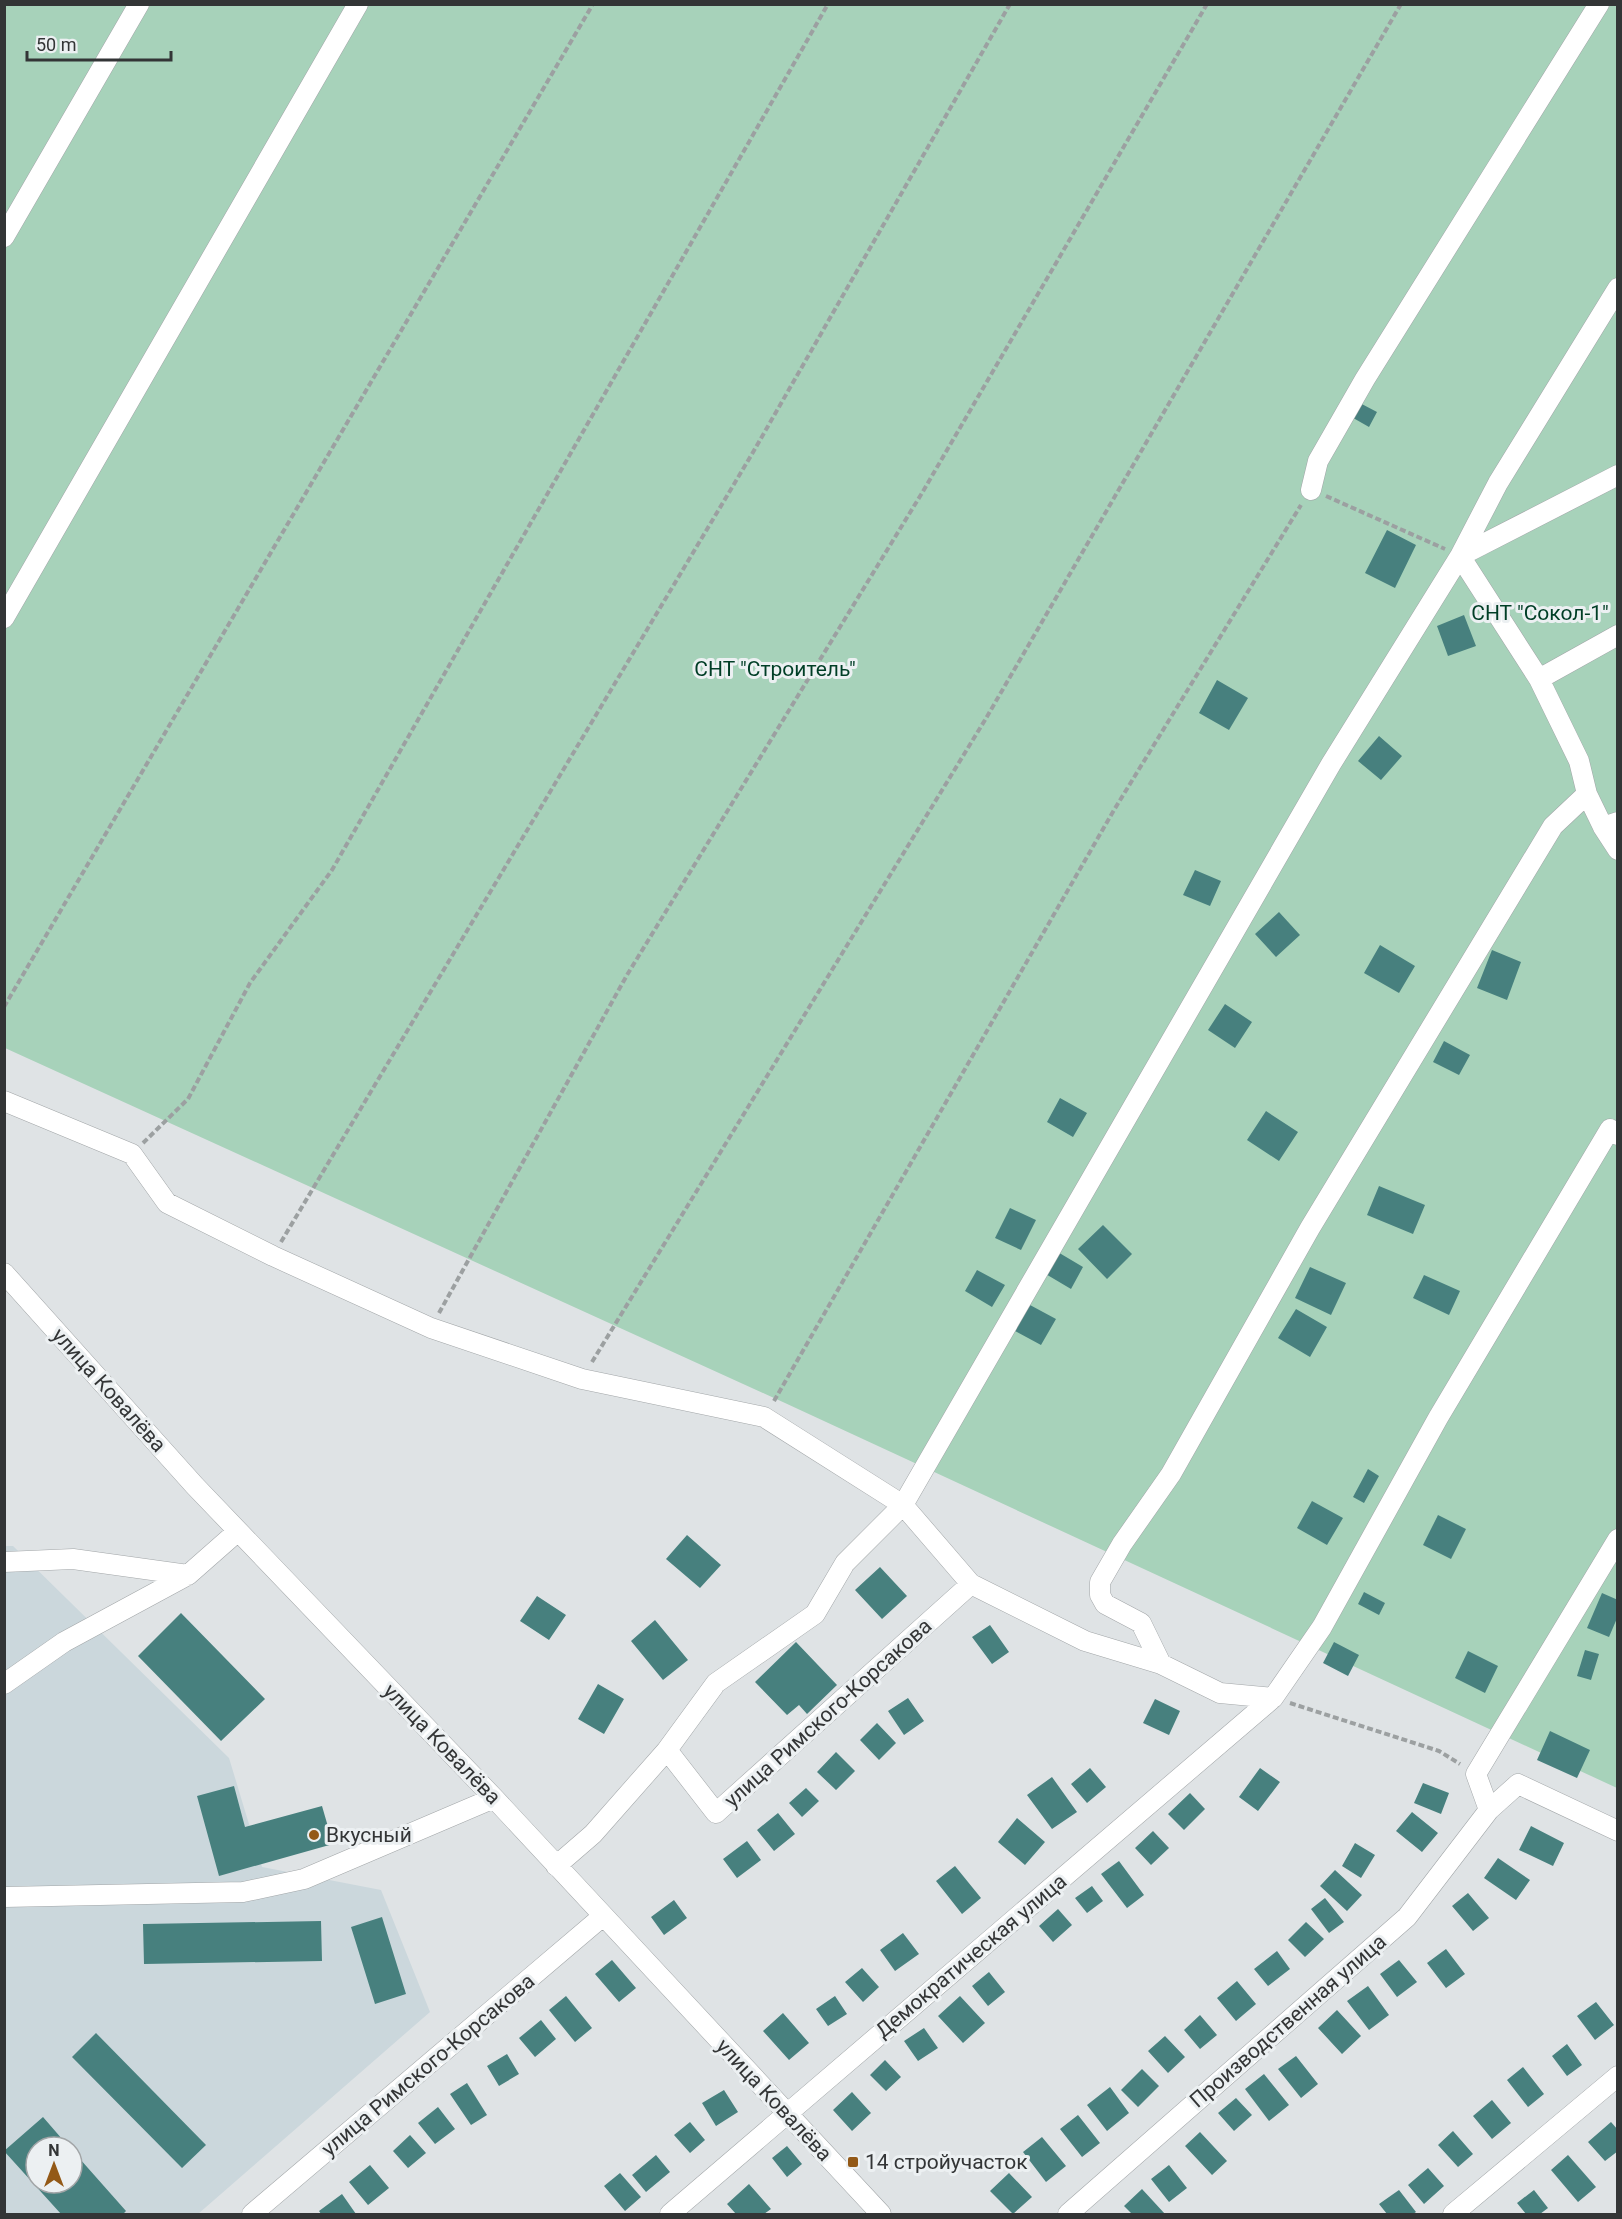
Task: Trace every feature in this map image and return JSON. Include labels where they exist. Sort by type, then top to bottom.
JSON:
[{"type":"street","points":[[4,237],[139,4]]},
{"type":"street","points":[[4,618],[358,4]]},
{"type":"street","points":[[1311,490],[1318,461],[1365,379],[1599,4]]},
{"type":"street","points":[[556,1866],[593,1834],[667,1750],[716,1683],[815,1614],[845,1563],[903,1505],[1331,764],[1460,556],[1498,483],[1617,288]]},
{"type":"street","points":[[1460,556],[1617,475]]},
{"type":"street","points":[[1460,556],[1539,679],[1579,761],[1587,794],[1610,824],[1617,850]]},
{"type":"street","points":[[1539,679],[1617,635]]},
{"type":"street","points":[[1161,1664],[1141,1623],[1105,1604],[1100,1595],[1100,1582],[1122,1544],[1171,1474],[1310,1228],[1553,826],[1587,794]]},
{"type":"street","points":[[4,1101],[132,1154],[166,1203],[273,1256],[431,1328],[582,1379],[764,1417],[903,1505],[971,1584],[1085,1641],[1161,1664],[1220,1693],[1273,1698]]},
{"type":"street","name":"Демократическая улица","points":[[670,2214],[1273,1698],[1322,1627],[1438,1418],[1610,1129],[1617,1135]]},
{"type":"street","name":"улица Ковалёва","points":[[4,1273],[238,1532],[494,1798],[881,2214]]},
{"type":"street","points":[[4,1684],[64,1642],[188,1575],[238,1532]]},
{"type":"street","points":[[1489,1810],[1476,1774],[1617,1539]]},
{"type":"street","points":[[4,1562],[73,1559],[188,1575]]},
{"type":"street","name":"улица Римского-Корсакова","points":[[667,1750],[716,1813],[971,1584]]},
{"type":"street","name":"Производственная улица","points":[[1068,2214],[1407,1917],[1489,1810],[1518,1784],[1617,1831]]},
{"type":"street","points":[[4,1898],[243,1892],[304,1879],[494,1798]]},
{"type":"street","name":"улица Римского-Корсакова","points":[[252,2214],[603,1916]]},
{"type":"street","points":[[1453,2214],[1617,2076]]},
{"type":"path","points":[[4,1007],[593,4]]},
{"type":"path","points":[[132,1154],[188,1099],[250,983],[332,870],[828,4]]},
{"type":"path","points":[[273,1256],[752,454],[1010,4]]},
{"type":"path","points":[[431,1328],[627,975],[922,493],[1207,4]]},
{"type":"path","points":[[582,1379],[985,720],[1401,4]]},
{"type":"path","points":[[764,1417],[1114,810],[1311,490],[1460,556]]},
{"type":"path","points":[[1273,1698],[1439,1751],[1476,1774]]},
{"type":"shaded area","points":[[4,1546],[13,1546],[229,1758],[262,1867],[381,1890],[430,2012],[198,2214],[5,2214]]},
{"type":"green space","name":"СНТ \"Строитель\"","points":[[5,5],[1617,5],[1617,1788],[785,1403],[5,1048]]},
{"type":"building","points":[[1356,401],[1377,412],[1369,427],[1348,415]]},
{"type":"building","points":[[1387,530],[1416,545],[1395,588],[1365,573]]},
{"type":"building","points":[[1464,615],[1476,646],[1448,656],[1437,626]]},
{"type":"building","points":[[1217,680],[1248,698],[1229,730],[1199,713]]},
{"type":"building","points":[[1379,736],[1402,756],[1381,780],[1358,761]]},
{"type":"building","points":[[1195,870],[1221,881],[1210,906],[1183,895]]},
{"type":"building","points":[[1279,912],[1300,935],[1276,957],[1255,934]]},
{"type":"building","points":[[1380,945],[1415,966],[1399,993],[1364,973]]},
{"type":"building","points":[[1492,950],[1521,962],[1507,1000],[1477,988]]},
{"type":"building","points":[[1225,1004],[1252,1022],[1235,1048],[1208,1030]]},
{"type":"building","points":[[1444,1041],[1470,1055],[1459,1075],[1433,1062]]},
{"type":"building","points":[[1060,1098],[1087,1113],[1073,1137],[1047,1122]]},
{"type":"building","points":[[1266,1111],[1298,1132],[1279,1161],[1247,1140]]},
{"type":"building","points":[[1379,1186],[1425,1205],[1413,1234],[1367,1215]]},
{"type":"building","points":[[1010,1208],[1036,1220],[1021,1250],[995,1238]]},
{"type":"building","points":[[1103,1225],[1132,1254],[1107,1279],[1078,1249]]},
{"type":"building","points":[[1056,1251],[1083,1267],[1071,1289],[1044,1273]]},
{"type":"building","points":[[1310,1267],[1346,1283],[1331,1315],[1295,1298]]},
{"type":"building","points":[[977,1270],[1005,1285],[992,1307],[965,1291]]},
{"type":"building","points":[[1424,1275],[1460,1291],[1449,1315],[1413,1298]]},
{"type":"building","points":[[1030,1305],[1056,1319],[1041,1345],[1015,1331]]},
{"type":"building","points":[[1296,1309],[1327,1327],[1310,1357],[1278,1338]]},
{"type":"building","points":[[1368,1469],[1379,1476],[1364,1503],[1353,1497]]},
{"type":"building","points":[[1312,1501],[1343,1518],[1327,1545],[1297,1528]]},
{"type":"building","points":[[1438,1515],[1466,1529],[1451,1559],[1423,1545]]},
{"type":"building","points":[[687,1535],[721,1565],[700,1588],[666,1559]]},
{"type":"building","points":[[880,1567],[907,1596],[882,1619],[855,1590]]},
{"type":"building","points":[[1364,1592],[1385,1603],[1379,1615],[1358,1604]]},
{"type":"building","points":[[1602,1593],[1618,1600],[1618,1616],[1609,1637],[1587,1628]]},
{"type":"building","points":[[537,1596],[566,1615],[549,1640],[520,1621]]},
{"type":"building","points":[[181,1613],[265,1699],[221,1741],[138,1656]]},
{"type":"building","points":[[655,1620],[688,1660],[663,1680],[631,1641]]},
{"type":"building","points":[[990,1625],[1009,1652],[992,1664],[972,1637]]},
{"type":"building","points":[[796,1642],[837,1685],[807,1714],[799,1705],[787,1715],[755,1682]]},
{"type":"building","points":[[1334,1642],[1359,1655],[1348,1676],[1323,1663]]},
{"type":"building","points":[[1585,1650],[1599,1654],[1591,1680],[1577,1676]]},
{"type":"building","points":[[1468,1651],[1498,1666],[1485,1693],[1455,1678]]},
{"type":"building","points":[[598,1684],[624,1699],[604,1734],[578,1719]]},
{"type":"building","points":[[908,1698],[924,1721],[904,1735],[888,1711]]},
{"type":"building","points":[[1155,1699],[1180,1711],[1169,1735],[1143,1723]]},
{"type":"building","points":[[877,1723],[896,1743],[879,1760],[860,1740]]},
{"type":"building","points":[[1550,1731],[1590,1750],[1577,1778],[1537,1760]]},
{"type":"building","points":[[836,1752],[855,1771],[836,1790],[817,1772]]},
{"type":"building","points":[[1090,1768],[1106,1787],[1087,1803],[1071,1784]]},
{"type":"building","points":[[1260,1768],[1280,1782],[1258,1811],[1239,1797]]},
{"type":"building","points":[[1052,1777],[1077,1812],[1052,1829],[1027,1795]]},
{"type":"building","points":[[1423,1783],[1449,1793],[1441,1814],[1414,1803]]},
{"type":"building","points":[[234,1786],[245,1827],[322,1806],[333,1844],[219,1876],[197,1796]]},
{"type":"building","points":[[806,1788],[819,1801],[802,1817],[789,1803]]},
{"type":"building","points":[[1190,1793],[1205,1809],[1184,1830],[1168,1814]]},
{"type":"building","points":[[1412,1812],[1438,1833],[1422,1852],[1396,1831]]},
{"type":"building","points":[[778,1813],[795,1834],[774,1851],[757,1830]]},
{"type":"building","points":[[1017,1818],[1045,1842],[1025,1865],[998,1842]]},
{"type":"building","points":[[1531,1826],[1564,1843],[1553,1866],[1519,1850]]},
{"type":"building","points":[[1153,1831],[1169,1848],[1151,1865],[1135,1848]]},
{"type":"building","points":[[747,1841],[761,1860],[737,1878],[723,1859]]},
{"type":"building","points":[[1355,1843],[1375,1855],[1361,1878],[1342,1866]]},
{"type":"building","points":[[1498,1858],[1530,1880],[1516,1900],[1484,1878]]},
{"type":"building","points":[[1119,1861],[1144,1895],[1127,1908],[1101,1874]]},
{"type":"building","points":[[955,1866],[981,1898],[962,1914],[936,1881]]},
{"type":"building","points":[[1335,1870],[1362,1895],[1347,1911],[1320,1886]]},
{"type":"building","points":[[1092,1886],[1103,1901],[1087,1913],[1075,1898]]},
{"type":"building","points":[[1468,1893],[1489,1918],[1473,1931],[1452,1906]]},
{"type":"building","points":[[1325,1898],[1344,1922],[1329,1933],[1311,1909]]},
{"type":"building","points":[[674,1900],[687,1918],[664,1935],[651,1917]]},
{"type":"building","points":[[1058,1909],[1072,1925],[1053,1942],[1039,1926]]},
{"type":"building","points":[[382,1917],[406,1994],[375,2004],[351,1927]]},
{"type":"building","points":[[321,1921],[322,1961],[144,1964],[143,1924]]},
{"type":"building","points":[[1306,1922],[1324,1939],[1305,1957],[1288,1940]]},
{"type":"building","points":[[903,1933],[919,1954],[895,1971],[880,1950]]},
{"type":"building","points":[[1446,1949],[1465,1974],[1446,1988],[1427,1963]]},
{"type":"building","points":[[1277,1951],[1290,1969],[1268,1986],[1254,1969]]},
{"type":"building","points":[[612,1960],[636,1988],[619,2002],[595,1974]]},
{"type":"building","points":[[1399,1960],[1417,1982],[1397,1997],[1380,1974]]},
{"type":"building","points":[[862,1968],[879,1987],[863,2002],[845,1982]]},
{"type":"building","points":[[989,1972],[1005,1992],[988,2006],[972,1986]]},
{"type":"building","points":[[1237,1981],[1256,2004],[1236,2021],[1217,1998]]},
{"type":"building","points":[[1368,1986],[1389,2015],[1369,2030],[1347,2001]]},
{"type":"building","points":[[566,1996],[592,2028],[575,2042],[549,2010]]},
{"type":"building","points":[[835,1996],[847,2014],[828,2026],[816,2009]]},
{"type":"building","points":[[960,1996],[985,2023],[963,2043],[938,2016]]},
{"type":"building","points":[[1596,2002],[1614,2025],[1595,2040],[1577,2016]]},
{"type":"building","points":[[1337,2010],[1361,2036],[1342,2054],[1318,2028]]},
{"type":"building","points":[[783,2013],[809,2043],[789,2060],[763,2031]]},
{"type":"building","points":[[1200,2015],[1217,2035],[1200,2049],[1184,2030]]},
{"type":"building","points":[[541,2020],[556,2039],[535,2057],[519,2038]]},
{"type":"building","points":[[924,2028],[938,2048],[918,2061],[904,2041]]},
{"type":"building","points":[[96,2033],[206,2145],[182,2168],[72,2057]]},
{"type":"building","points":[[1165,2036],[1185,2057],[1168,2073],[1148,2051]]},
{"type":"building","points":[[1567,2044],[1582,2065],[1567,2076],[1552,2056]]},
{"type":"building","points":[[507,2054],[519,2074],[499,2086],[487,2066]]},
{"type":"building","points":[[1296,2056],[1318,2084],[1301,2098],[1278,2069]]},
{"type":"building","points":[[885,2060],[901,2077],[886,2091],[870,2075]]},
{"type":"building","points":[[1523,2067],[1544,2094],[1528,2107],[1507,2080]]},
{"type":"building","points":[[1142,2069],[1159,2086],[1138,2107],[1121,2090]]},
{"type":"building","points":[[1264,2074],[1289,2105],[1269,2121],[1245,2089]]},
{"type":"building","points":[[467,2083],[487,2115],[471,2125],[450,2094]]},
{"type":"building","points":[[1110,2087],[1129,2113],[1107,2131],[1087,2105]]},
{"type":"building","points":[[724,2090],[738,2112],[716,2126],[702,2103]]},
{"type":"building","points":[[852,2092],[871,2113],[852,2131],[833,2110]]},
{"type":"building","points":[[1236,2098],[1252,2115],[1234,2131],[1218,2113]]},
{"type":"building","points":[[1492,2100],[1511,2123],[1492,2139],[1473,2116]]},
{"type":"building","points":[[438,2107],[455,2129],[435,2144],[418,2123]]},
{"type":"building","points":[[1078,2115],[1100,2143],[1082,2157],[1060,2129]]},
{"type":"building","points":[[43,2117],[59,2135],[24,2135],[24,2173],[4,2151]]},
{"type":"building","points":[[690,2122],[705,2140],[690,2153],[674,2135]]},
{"type":"building","points":[[1611,2122],[1618,2130],[1618,2151],[1605,2161],[1588,2142]]},
{"type":"building","points":[[1453,2131],[1473,2154],[1458,2167],[1438,2145]]},
{"type":"building","points":[[1200,2132],[1227,2161],[1212,2175],[1185,2146]]},
{"type":"building","points":[[410,2135],[426,2153],[408,2168],[393,2151]]},
{"type":"building","points":[[1042,2137],[1066,2166],[1046,2182],[1023,2152]]},
{"type":"building","points":[[787,2146],[802,2164],[787,2177],[772,2158]]},
{"type":"building","points":[[656,2155],[670,2172],[646,2192],[632,2175]]},
{"type":"building","points":[[1568,2155],[1596,2187],[1578,2202],[1551,2170]]},
{"type":"building","points":[[84,2164],[126,2211],[123,2214],[61,2214],[44,2195],[84,2195]]},
{"type":"building","points":[[370,2165],[389,2188],[368,2205],[349,2182]]},
{"type":"building","points":[[1169,2165],[1187,2188],[1169,2202],[1151,2179]]},
{"type":"building","points":[[1428,2168],[1444,2186],[1424,2204],[1408,2185]]},
{"type":"building","points":[[620,2173],[641,2197],[625,2211],[604,2186]]},
{"type":"building","points":[[1009,2173],[1032,2197],[1013,2214],[990,2191]]},
{"type":"building","points":[[749,2184],[771,2209],[764,2214],[736,2214],[727,2204]]},
{"type":"building","points":[[1142,2189],[1165,2214],[1132,2214],[1124,2206]]},
{"type":"building","points":[[1399,2190],[1416,2212],[1387,2214],[1379,2204]]},
{"type":"building","points":[[1534,2190],[1548,2208],[1540,2214],[1526,2214],[1517,2203]]},
{"type":"building","points":[[342,2194],[356,2214],[321,2214],[319,2211]]},
{"type":"place","name":"Вкусный","points":[[314,1835]]},
{"type":"place","name":"14 стройучасток","points":[[853,2162]]},
{"type":"park label","name":"СНТ \"Сокол-1\"","points":[[1540,613]]}]
